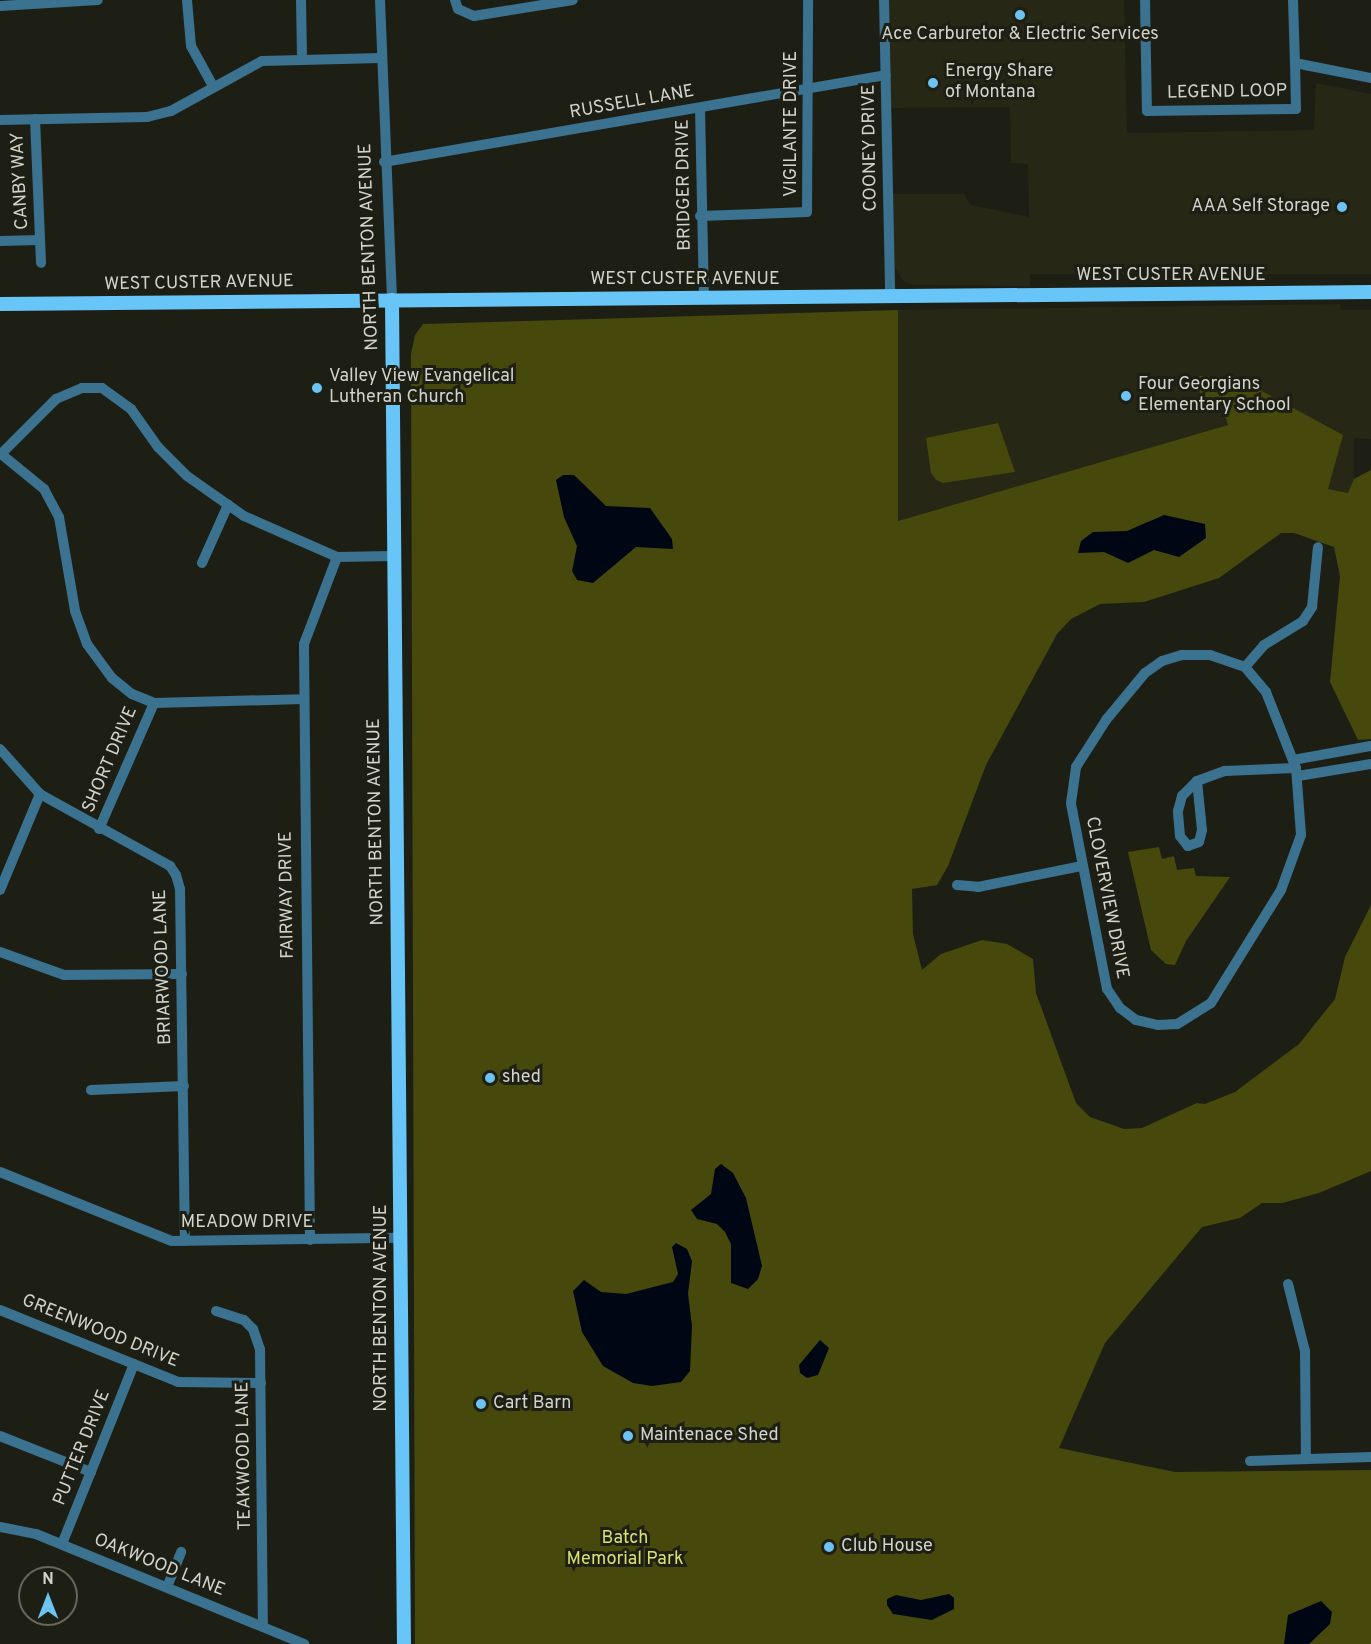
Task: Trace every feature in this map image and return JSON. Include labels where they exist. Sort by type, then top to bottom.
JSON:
[{"type":"main road","name":"WEST CUSTER AVENUE","points":[[0,304],[1371,292]]},
{"type":"main road","name":"NORTH BENTON AVENUE","points":[[392,300],[392,556],[404,1644]]},
{"type":"street","points":[[0,6],[12,3],[98,0]]},
{"type":"street","points":[[187,0],[192,46],[213,86]]},
{"type":"street","points":[[301,0],[302,58]]},
{"type":"street","name":"NORTH BENTON AVENUE","points":[[380,0],[384,162],[392,300]]},
{"type":"street","points":[[455,0],[458,9],[474,16],[573,0]]},
{"type":"street","name":"VIGILANTE DRIVE","points":[[700,216],[807,212],[808,0]]},
{"type":"street","name":"COONEY DRIVE","points":[[884,0],[890,296]]},
{"type":"street","name":"LEGEND LOOP","points":[[1145,0],[1147,111],[1296,109],[1295,63],[1371,78]]},
{"type":"street","points":[[1293,0],[1295,63]]},
{"type":"street","points":[[0,120],[147,117],[171,111],[262,61],[302,58],[381,58]]},
{"type":"street","name":"RUSSELL LANE","points":[[384,162],[886,75]]},
{"type":"street","name":"BRIDGER DRIVE","points":[[700,108],[700,216],[704,298]]},
{"type":"street","name":"CANBY WAY","points":[[35,119],[41,263]]},
{"type":"street","name":"CANBY WAY","points":[[0,241],[40,240]]},
{"type":"street","points":[[302,699],[154,703],[132,694],[98,663],[75,612],[59,517],[45,489],[1,454],[56,399],[82,388],[102,388],[131,410],[158,447],[188,476],[228,506],[337,557],[392,556]]},
{"type":"street","points":[[202,563],[228,506]]},
{"type":"street","points":[[1245,667],[1264,645],[1303,621],[1312,607],[1318,547]]},
{"type":"street","name":"FAIRWAY DRIVE","points":[[310,1240],[302,699],[304,644],[337,557]]},
{"type":"street","name":"CLOVERVIEW DRIVE","points":[[1182,655],[1210,655],[1245,667],[1266,692],[1296,768],[1301,835],[1281,890],[1211,1003],[1177,1024],[1158,1025],[1136,1020],[1120,1008],[1107,989],[1081,866],[1071,803],[1076,767],[1132,686],[1162,661],[1182,655]]},
{"type":"street","name":"SHORT DRIVE","points":[[99,829],[154,703]]},
{"type":"street","points":[[1296,768],[1371,747]]},
{"type":"street","name":"BRIARWOOD LANE","points":[[0,749],[40,794],[99,829],[170,866],[176,875],[180,889],[185,1241]]},
{"type":"street","points":[[1197,781],[1202,830],[1199,842],[1188,846],[1180,836],[1178,812],[1182,796],[1197,781],[1225,771],[1371,764]]},
{"type":"street","points":[[0,890],[40,794]]},
{"type":"street","points":[[957,885],[978,887],[1081,866]]},
{"type":"street","points":[[0,952],[64,975],[182,974]]},
{"type":"street","points":[[91,1090],[184,1086]]},
{"type":"street","name":"MEADOW DRIVE","points":[[0,1172],[172,1241],[400,1238]]},
{"type":"street","points":[[1288,1284],[1305,1351],[1306,1459]]},
{"type":"street","name":"GREENWOOD DRIVE","points":[[0,1310],[187,1384],[261,1383]]},
{"type":"street","name":"TEAKWOOD LANE","points":[[216,1311],[237,1316],[253,1329],[260,1349],[263,1627]]},
{"type":"street","name":"PUTTER DRIVE","points":[[62,1544],[134,1364]]},
{"type":"street","points":[[0,1436],[91,1472]]},
{"type":"street","points":[[1250,1461],[1371,1457]]},
{"type":"street","name":"OAKWOOD LANE","points":[[0,1527],[62,1544],[304,1644]]},
{"type":"street","points":[[167,1587],[181,1552]]},
{"type":"shaded area","points":[[884,0],[1124,0],[1127,133],[1314,130],[1316,83],[1371,94],[1371,274],[1030,274],[1030,286],[913,285],[903,281],[893,263],[892,194],[964,194],[971,205],[1029,217],[1028,164],[1011,163],[1010,107],[890,108]]},
{"type":"shaded area","name":"Four Georgians Elementary School","points":[[1340,304],[1341,310],[1371,310],[1371,439],[1354,438],[1354,479],[1348,493],[1293,483],[1228,425],[898,521],[898,310]]},
{"type":"shaded area","points":[[563,475],[574,475],[606,506],[650,508],[672,539],[673,549],[636,547],[593,583],[577,580],[572,571],[577,546],[564,517],[556,480]]},
{"type":"shaded area","points":[[1164,515],[1205,524],[1206,538],[1179,557],[1154,550],[1128,563],[1104,552],[1078,553],[1081,541],[1093,532],[1127,531]]},
{"type":"shaded area","points":[[721,1164],[733,1173],[746,1198],[762,1266],[758,1279],[748,1289],[731,1283],[731,1244],[725,1232],[717,1224],[697,1219],[691,1210],[711,1194],[715,1169]]},
{"type":"shaded area","points":[[676,1243],[687,1249],[692,1261],[688,1294],[692,1326],[690,1371],[681,1382],[652,1386],[633,1383],[603,1366],[582,1332],[573,1291],[584,1280],[601,1292],[626,1294],[673,1282],[678,1274],[672,1247]]},
{"type":"shaded area","points":[[820,1340],[829,1348],[818,1375],[807,1378],[800,1373],[799,1365]]},
{"type":"shaded area","points":[[949,1594],[954,1598],[954,1609],[932,1620],[893,1614],[887,1605],[887,1599],[896,1595],[921,1600]]},
{"type":"shaded area","points":[[1321,1601],[1332,1612],[1330,1624],[1309,1644],[1284,1644],[1288,1615]]},
{"type":"green space","name":"Batch Memorial Park","points":[[898,310],[898,521],[1228,425],[1219,398],[1200,400],[1199,376],[1234,376],[1343,435],[1328,489],[1348,493],[1354,479],[1371,470],[1371,739],[1358,740],[1330,682],[1340,576],[1334,547],[1294,533],[1281,533],[1219,578],[1144,602],[1100,604],[1071,619],[1057,634],[986,765],[948,866],[937,885],[912,889],[913,934],[922,970],[941,954],[982,940],[1007,944],[1033,959],[1036,993],[1076,1103],[1090,1117],[1124,1129],[1142,1128],[1197,1103],[1205,1104],[1235,1092],[1299,1044],[1335,999],[1345,957],[1371,905],[1371,1171],[1319,1193],[1282,1203],[1262,1203],[1240,1218],[1202,1227],[1105,1343],[1059,1448],[1175,1472],[1371,1470],[1371,1644],[415,1644],[411,354],[415,335],[423,324]]},
{"type":"green space","points":[[998,423],[1015,472],[943,483],[936,480],[931,473],[926,438]]},
{"type":"green space","points":[[1159,847],[1162,859],[1174,856],[1177,870],[1194,868],[1196,876],[1230,877],[1186,941],[1175,965],[1166,964],[1151,950],[1128,852]]},
{"type":"place","name":"Ace Carburetor & Electric Services","points":[[1020,15]]},
{"type":"place","name":"Energy Share of Montana","points":[[933,83]]},
{"type":"place","name":"AAA Self Storage","points":[[1342,207]]},
{"type":"place","name":"Valley View Evangelical Lutheran Church","points":[[317,388]]},
{"type":"place","name":"Four Georgians Elementary School","points":[[1126,396]]},
{"type":"place","name":"shed","points":[[490,1078]]},
{"type":"place","name":"Cart Barn","points":[[481,1404]]},
{"type":"place","name":"Maintenace Shed","points":[[628,1436]]},
{"type":"place","name":"Club House","points":[[829,1547]]}]
